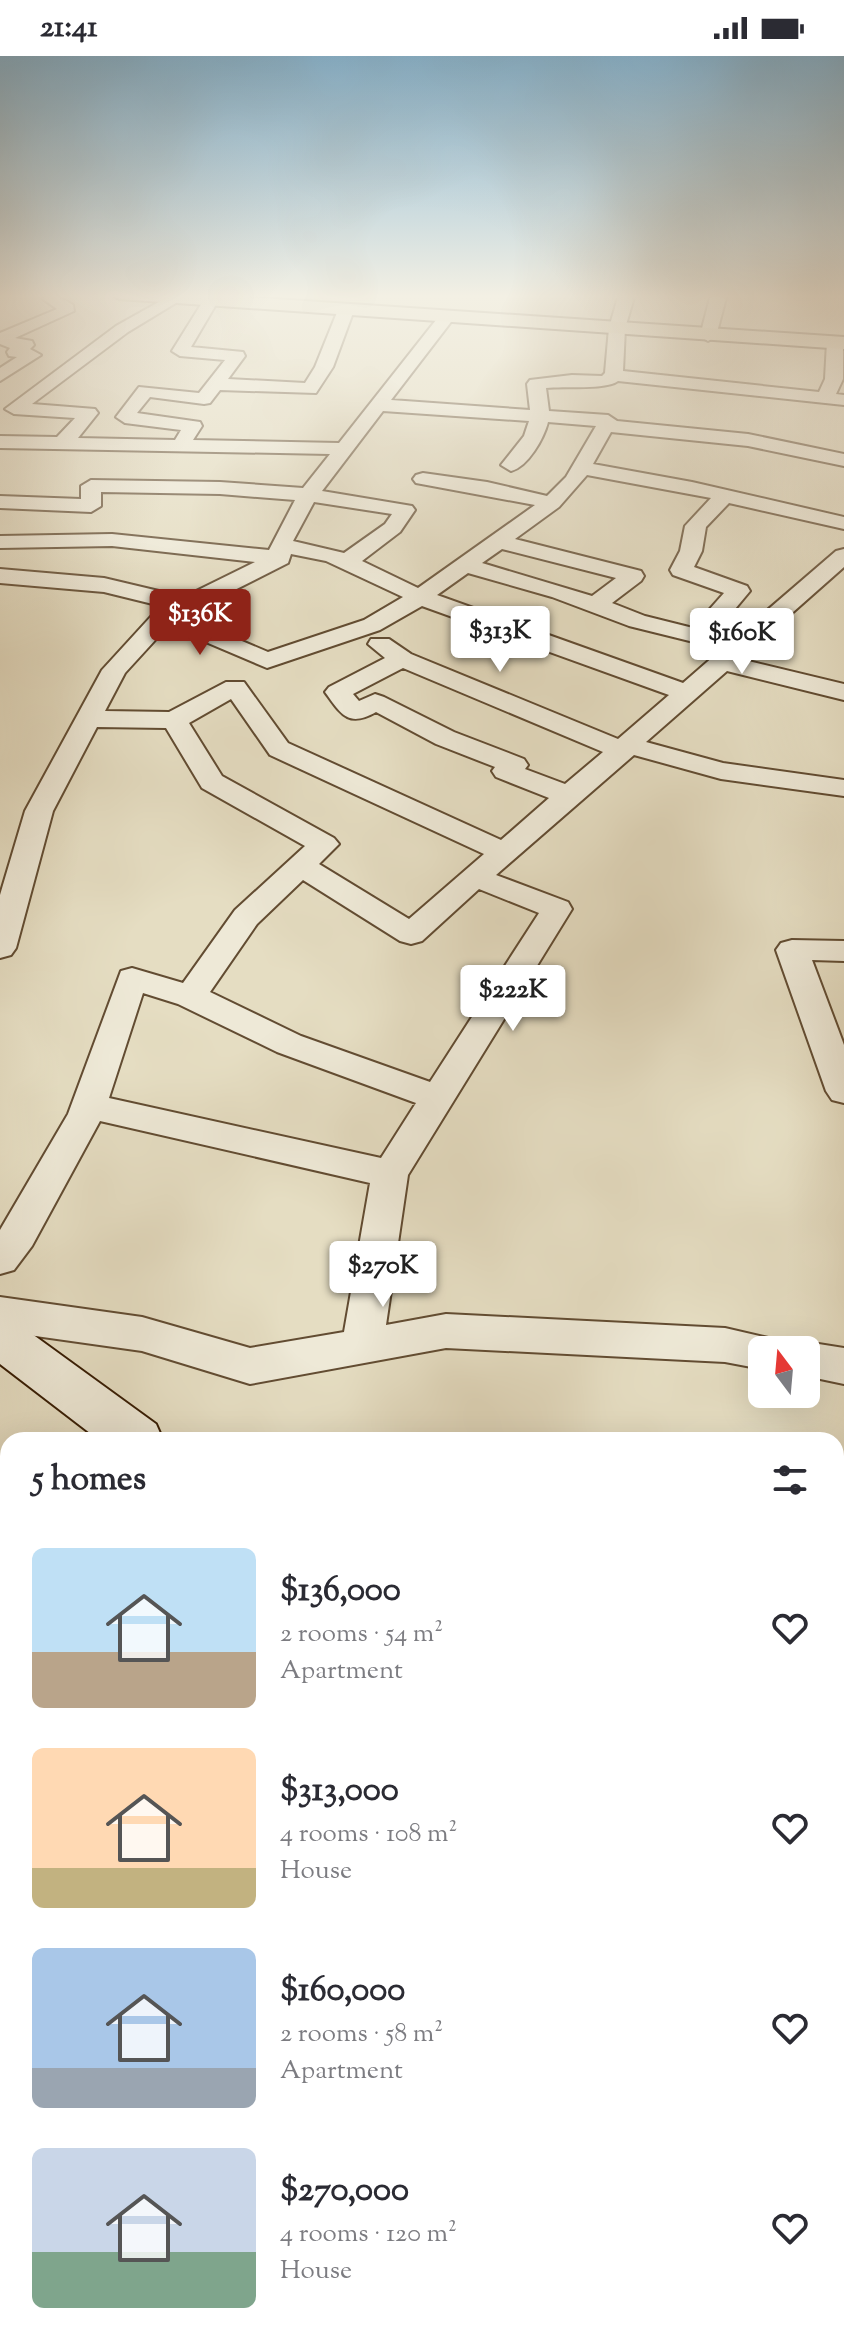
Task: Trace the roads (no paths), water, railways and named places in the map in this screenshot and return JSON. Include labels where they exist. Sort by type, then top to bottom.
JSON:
[{"type":"main road","points":[[0,1337],[127,1432]]},
{"type":"street","points":[[25,401],[14,409],[89,413],[62,444]]},
{"type":"street","points":[[137,401],[125,417],[193,426],[180,446]]},
{"type":"street","points":[[0,948],[9,883],[39,811],[114,670],[164,616],[280,552],[308,495],[383,401]]},
{"type":"street","points":[[511,465],[535,437],[542,416],[539,401]]},
{"type":"street","points":[[164,616],[267,661],[359,630],[420,597],[552,503],[581,468],[608,421],[380,405]]},
{"type":"street","points":[[606,426],[748,440],[844,460]]},
{"type":"street","points":[[0,442],[346,449]]},
{"type":"street","points":[[211,446],[205,465],[251,467]]},
{"type":"street","points":[[581,468],[725,495],[844,523]]},
{"type":"street","points":[[298,469],[328,471]]},
{"type":"street","points":[[423,479],[487,488],[552,503]]},
{"type":"street","points":[[0,502],[91,506],[91,486],[220,488],[308,495],[405,510],[393,528],[346,562]]},
{"type":"street","points":[[699,636],[739,591],[681,570],[691,551],[696,526],[725,495]]},
{"type":"street","points":[[0,542],[112,540],[333,556],[420,597],[686,693]]},
{"type":"street","points":[[498,541],[633,576],[595,605]]},
{"type":"street","points":[[463,565],[637,621],[699,636],[730,654],[844,692]]},
{"type":"street","points":[[301,866],[411,934],[730,654],[839,566]]},
{"type":"street","points":[[0,576],[104,585],[187,605]]},
{"type":"street","points":[[359,630],[402,659],[626,748],[721,771],[844,788]]},
{"type":"street","points":[[402,659],[338,692],[356,713],[375,702],[445,738],[514,765],[506,771],[570,796]]},
{"type":"street","points":[[88,719],[174,720],[235,687],[279,749],[504,852]]},
{"type":"street","points":[[174,720],[212,782],[324,844],[246,917],[190,996]]},
{"type":"street","points":[[362,1347],[390,1174],[557,909],[475,877]]},
{"type":"street","points":[[844,951],[792,950],[844,1091]]},
{"type":"street","points":[[0,1259],[18,1235],[88,1106],[132,978],[190,996],[289,1044],[438,1098]]},
{"type":"street","points":[[88,1106],[390,1174]]},
{"type":"street","points":[[0,1314],[142,1334],[250,1366],[446,1331],[725,1345],[748,1349]]},
{"type":"street","points":[[820,1362],[844,1366]]}]
